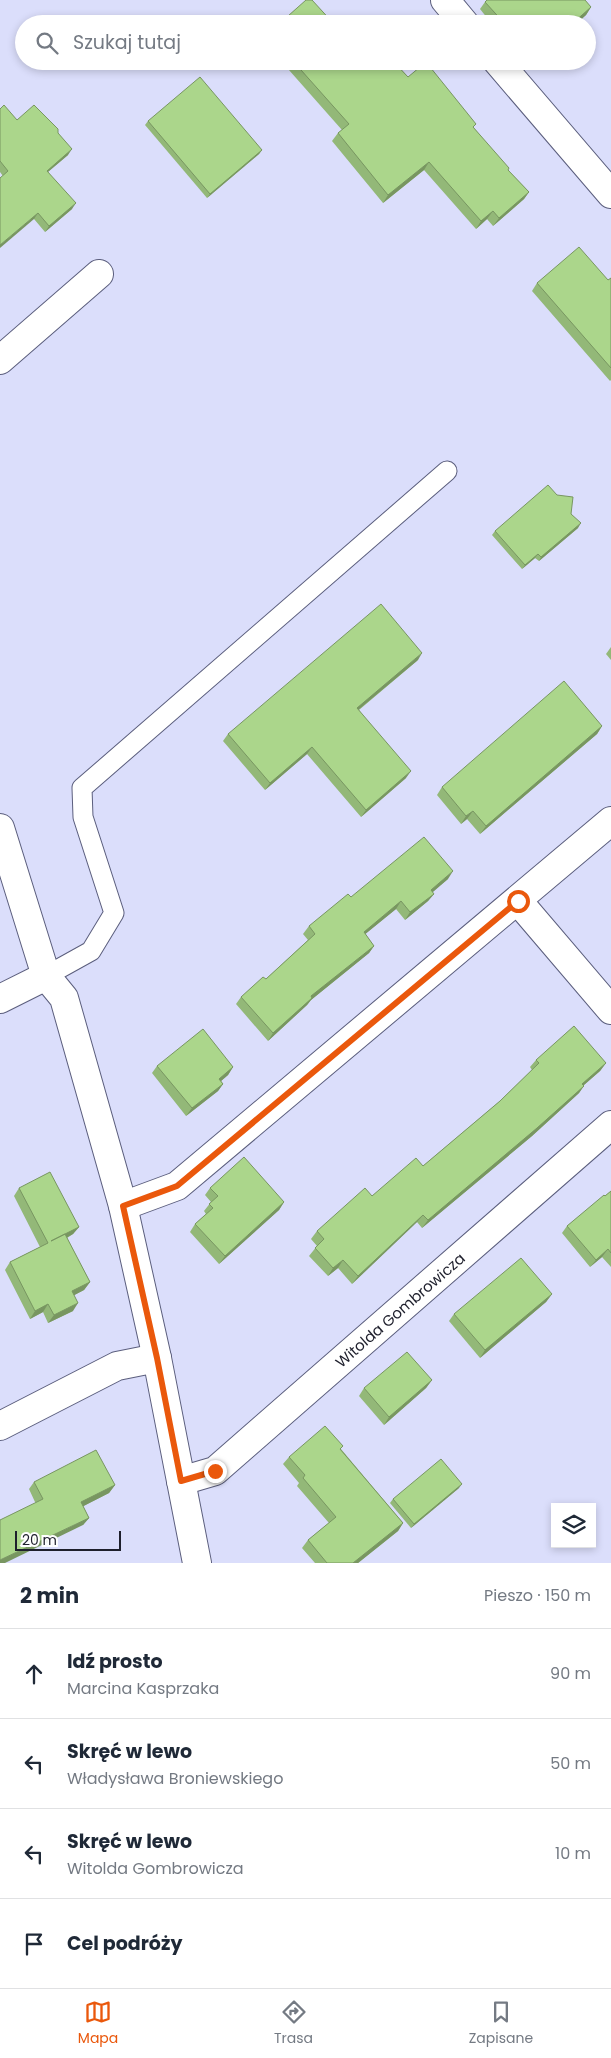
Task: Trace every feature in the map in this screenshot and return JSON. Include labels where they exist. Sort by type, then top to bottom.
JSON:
[{"type":"street","points":[[445,0],[458,15]]},
{"type":"street","points":[[505,70],[611,194]]},
{"type":"street","points":[[0,360],[99,274]]},
{"type":"street","points":[[123,1206],[177,1186],[611,822]]},
{"type":"street","points":[[0,828],[46,976],[64,998],[123,1206],[157,1358],[197,1563]]},
{"type":"street","points":[[518,901],[611,1010]]},
{"type":"street","points":[[0,999],[46,976]]},
{"type":"street","name":"Witolda Gombrowicza","points":[[181,1481],[215,1471],[611,1125]]},
{"type":"street","points":[[0,1426],[117,1366],[157,1358]]},
{"type":"lane","points":[[46,976],[91,951],[114,913],[83,817],[82,788],[447,471]]},
{"type":"building","points":[[306,0],[312,0],[326,15],[289,15]]},
{"type":"building","points":[[487,0],[585,0],[591,7],[582,15],[497,15],[485,2]]},
{"type":"building","points":[[301,70],[401,70],[408,77],[416,70],[432,70],[476,124],[473,127],[509,168],[508,170],[529,192],[499,218],[493,211],[481,221],[429,162],[388,195],[338,133],[349,124]]},
{"type":"building","points":[[200,77],[262,150],[210,194],[148,121]]},
{"type":"building","points":[[4,105],[17,120],[34,105],[58,129],[58,133],[72,149],[47,171],[76,203],[49,226],[38,213],[0,245],[0,178],[8,171],[0,161],[0,109]]},
{"type":"building","points":[[579,247],[608,280],[611,278],[611,368],[537,283]]},
{"type":"building","points":[[548,485],[557,495],[573,497],[571,514],[581,523],[541,557],[538,554],[525,565],[495,531]]},
{"type":"building","points":[[381,604],[422,653],[357,708],[411,771],[366,810],[312,747],[270,783],[228,734]]},
{"type":"building","points":[[564,681],[602,726],[486,826],[473,811],[466,816],[442,787]]},
{"type":"building","points":[[424,837],[453,871],[431,890],[434,894],[410,912],[401,901],[364,932],[374,946],[311,996],[312,998],[273,1033],[241,997],[263,977],[266,979],[315,934],[309,926],[348,894],[351,897]]},
{"type":"building","points":[[574,1026],[606,1063],[582,1084],[584,1086],[428,1220],[423,1215],[358,1276],[343,1260],[333,1268],[315,1248],[324,1239],[317,1231],[365,1188],[372,1196],[416,1158],[423,1166],[500,1101],[539,1063],[536,1060]]},
{"type":"building","points":[[203,1029],[233,1067],[219,1079],[223,1084],[192,1108],[157,1066]]},
{"type":"building","points":[[244,1157],[284,1202],[225,1256],[195,1224],[213,1208],[209,1204],[218,1196],[210,1188]]},
{"type":"building","points":[[50,1172],[79,1227],[65,1234],[90,1282],[72,1291],[78,1303],[54,1315],[48,1304],[35,1311],[10,1262],[48,1243],[19,1188]]},
{"type":"building","points":[[611,1191],[611,1253],[608,1249],[596,1260],[567,1226]]},
{"type":"building","points":[[521,1258],[552,1294],[485,1350],[454,1314]]},
{"type":"building","points":[[407,1352],[432,1380],[389,1417],[364,1388]]},
{"type":"building","points":[[325,1426],[343,1446],[340,1449],[403,1523],[353,1563],[327,1563],[308,1540],[336,1517],[303,1478],[305,1475],[289,1457]]},
{"type":"building","points":[[96,1450],[115,1485],[81,1502],[89,1518],[0,1560],[0,1520],[43,1499],[34,1482]]},
{"type":"building","points":[[441,1459],[462,1484],[414,1524],[393,1499]]},
{"type":"route","points":[[215,1471],[181,1481],[157,1358],[123,1206],[177,1186],[518,901]]}]
